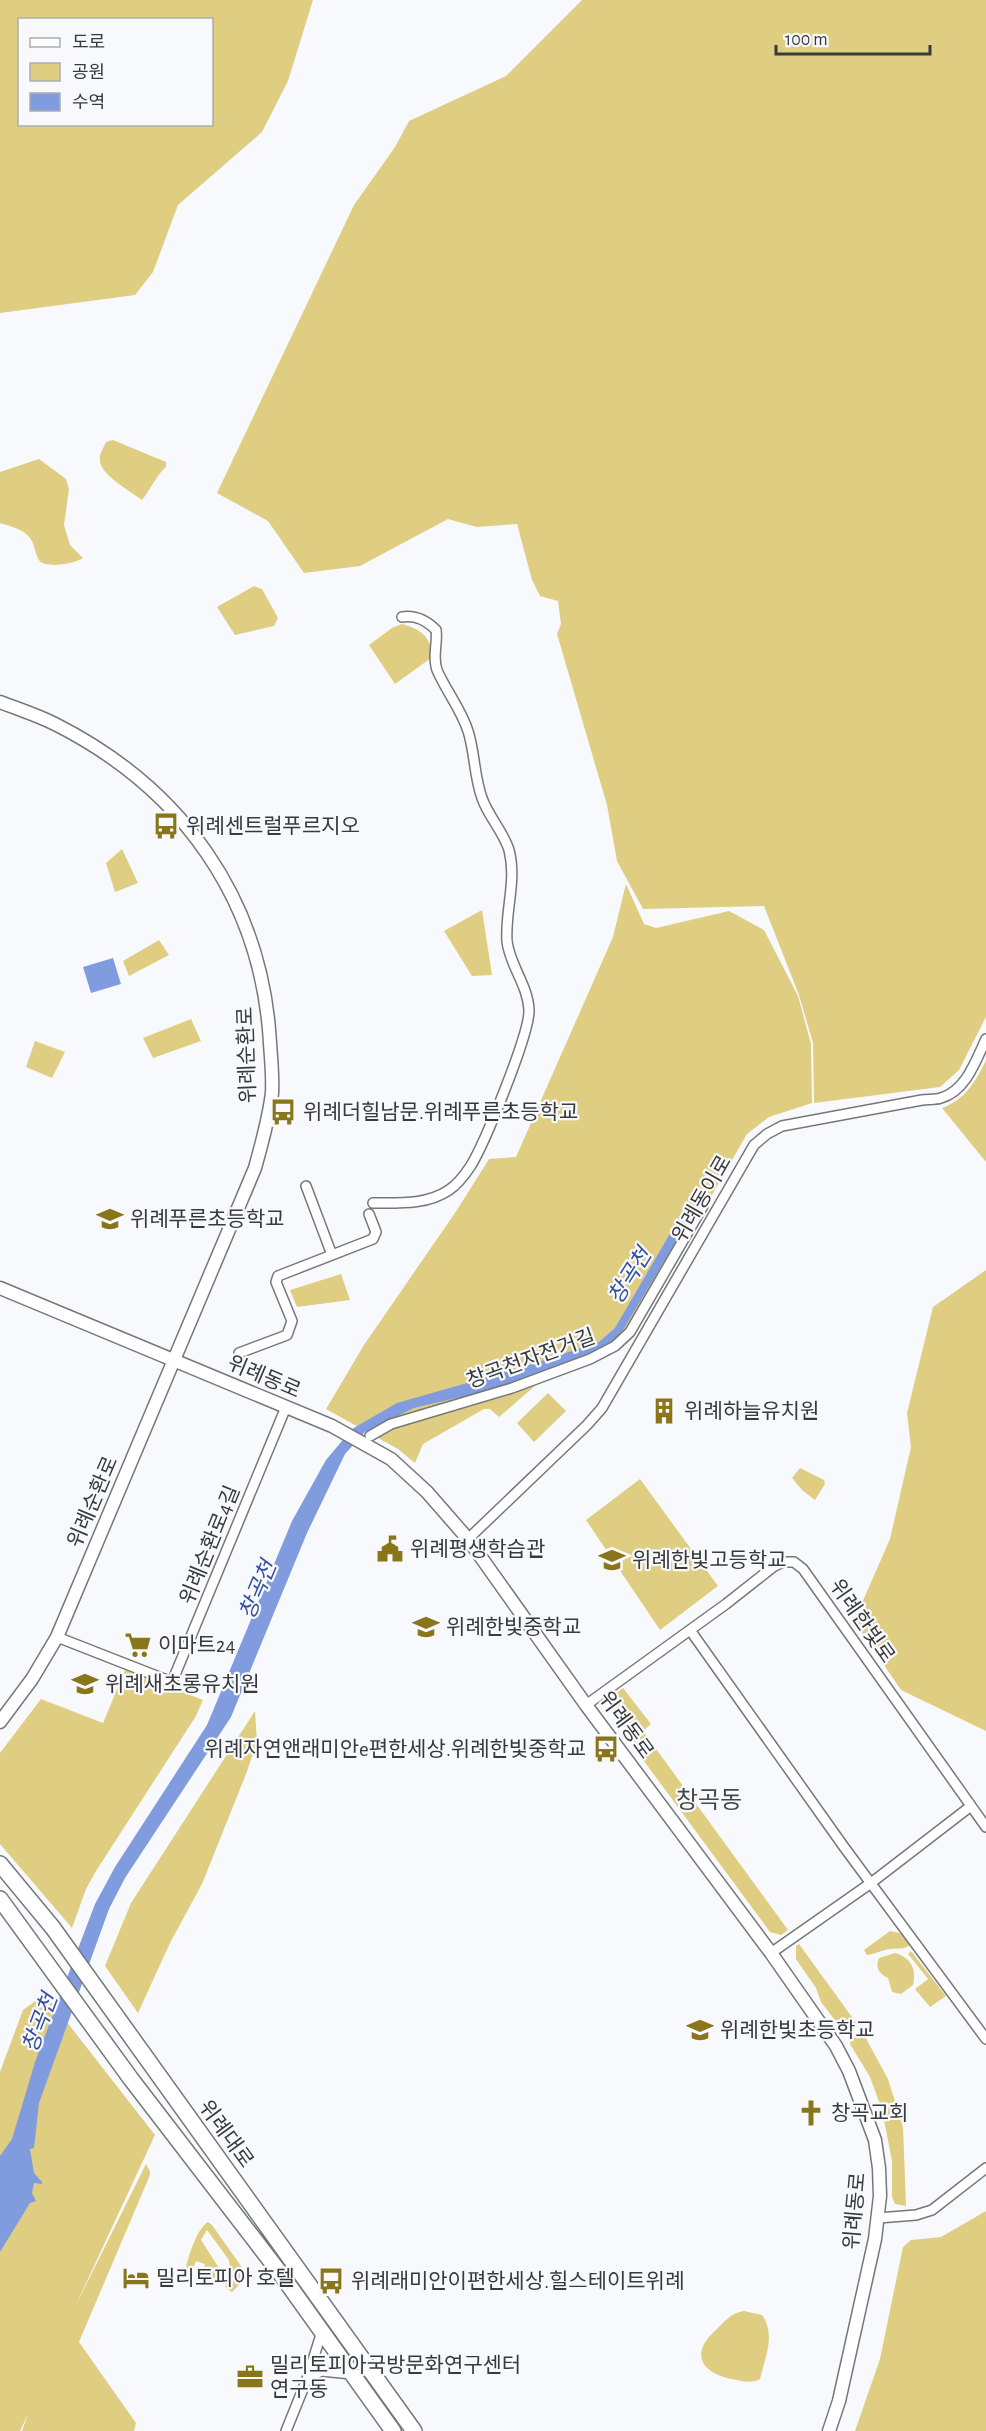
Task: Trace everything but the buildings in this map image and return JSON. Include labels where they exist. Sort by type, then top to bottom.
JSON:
[{"type":"main road","name":"위례대로","points":[[0,1864],[53,1928],[414,2431]]},
{"type":"main road","name":"위례대로","points":[[0,1899],[131,2079],[280,2273],[393,2431]]},
{"type":"street","points":[[374,1203],[430,1199],[447,1191],[460,1181],[479,1150],[525,1035],[529,1010],[521,977],[507,944],[512,882],[509,850],[483,801],[475,770],[473,750],[461,712],[437,670],[434,657],[436,630],[419,618],[402,617]]},
{"type":"street","name":"위례순환로","points":[[0,702],[53,723],[101,752],[152,791],[189,829],[229,887],[252,942],[259,965],[269,1021],[272,1091],[266,1130],[255,1168],[57,1637],[32,1679],[0,1722]]},
{"type":"street","name":"위례동이로","points":[[468,1539],[602,1408],[754,1145],[767,1134],[782,1126],[941,1098],[956,1091],[968,1077],[986,1039]]},
{"type":"street","points":[[306,1186],[332,1255]]},
{"type":"street","name":"창곡천자전거길","points":[[370,1436],[391,1424],[411,1420],[512,1388],[590,1359],[615,1346],[630,1332],[703,1206]]},
{"type":"street","points":[[239,1353],[287,1335],[292,1321],[276,1282],[278,1276],[373,1239],[376,1232],[369,1214]]},
{"type":"street","name":"위례동로","points":[[0,1288],[316,1420],[374,1448],[391,1459],[427,1492],[468,1539],[586,1705],[771,1953],[836,2046],[858,2090],[875,2140],[879,2168],[878,2218],[857,2326],[839,2401],[829,2431]]},
{"type":"street","name":"위례순환로4길","points":[[57,1637],[172,1682],[286,1407]]},
{"type":"street","name":"위례한빛로","points":[[586,1705],[773,1567],[783,1562],[795,1562],[804,1569],[986,1827]]},
{"type":"street","points":[[690,1630],[716,1669],[986,2039]]},
{"type":"street","points":[[771,1953],[871,1882],[971,1806]]},
{"type":"street","points":[[878,2218],[916,2215],[932,2210],[986,2168]]},
{"type":"street","points":[[286,2431],[307,2379],[322,2331]]},
{"type":"street","points":[[307,2379],[321,2371],[352,2374]]},
{"type":"green space","points":[[0,0],[313,0],[288,81],[262,132],[178,205],[153,272],[135,295],[0,313]]},
{"type":"green space","points":[[582,0],[986,0],[986,1017],[959,1070],[940,1087],[814,1103],[813,1043],[799,995],[764,906],[643,909],[617,861],[607,805],[557,634],[561,624],[558,601],[540,596],[532,580],[517,524],[477,527],[448,519],[360,566],[304,573],[268,521],[217,493],[354,205],[395,147],[409,121],[506,76]]},
{"type":"green space","points":[[113,440],[166,462],[166,467],[142,500],[117,482],[101,466],[100,458],[106,442]]},
{"type":"green space","points":[[39,459],[66,479],[69,489],[64,525],[70,545],[83,558],[67,564],[42,563],[33,543],[24,532],[0,523],[0,472]]},
{"type":"green space","points":[[254,586],[262,589],[278,618],[274,626],[235,635],[217,607]]},
{"type":"green space","points":[[402,624],[424,635],[430,645],[431,658],[395,684],[369,645],[392,628]]},
{"type":"green space","points":[[122,849],[138,883],[115,892],[106,863]]},
{"type":"green space","points":[[626,884],[644,924],[656,928],[729,911],[764,930],[798,996],[811,1044],[812,1103],[769,1117],[747,1134],[621,1347],[588,1365],[544,1378],[499,1417],[490,1409],[484,1409],[423,1444],[415,1463],[398,1449],[326,1409],[364,1345],[457,1210],[489,1159],[516,1157],[613,937]]},
{"type":"green space","points":[[482,910],[492,975],[472,976],[444,931]]},
{"type":"green space","points":[[159,940],[169,955],[129,976],[123,961]]},
{"type":"green space","points":[[191,1019],[201,1041],[153,1058],[143,1038]]},
{"type":"green space","points":[[35,1041],[65,1052],[52,1078],[26,1067]]},
{"type":"green space","points":[[986,1060],[986,1162],[942,1108],[958,1100],[964,1094]]},
{"type":"green space","points":[[986,1270],[986,1731],[901,1690],[854,1621],[890,1539],[911,1447],[907,1413],[933,1307]]},
{"type":"green space","points":[[341,1274],[350,1300],[297,1307],[290,1290]]},
{"type":"green space","points":[[548,1393],[566,1411],[534,1442],[517,1423]]},
{"type":"green space","points":[[800,1468],[824,1480],[825,1484],[815,1500],[792,1478]]},
{"type":"green space","points":[[640,1479],[718,1586],[660,1630],[586,1520]]},
{"type":"green space","points":[[125,1670],[203,1700],[196,1716],[96,1871],[86,1889],[72,1928],[0,1844],[0,1753],[41,1699],[103,1723]]},
{"type":"green space","points":[[623,1688],[651,1724],[643,1731],[788,1930],[781,1935],[770,1932],[638,1753],[632,1738],[609,1703],[614,1695]]},
{"type":"green space","points":[[255,1711],[257,1742],[246,1774],[202,1884],[170,1943],[138,2013],[105,1966],[131,1903]]},
{"type":"green space","points":[[890,1931],[900,1933],[910,1945],[867,1955],[864,1950]]},
{"type":"green space","points":[[799,1944],[857,2024],[844,2032],[821,2002],[816,1988],[796,1959],[796,1946]]},
{"type":"green space","points":[[911,1951],[946,1996],[930,2007],[915,1989],[928,1979],[908,1954]]},
{"type":"green space","points":[[895,1953],[909,1961],[914,1974],[913,1985],[901,1994],[892,1992],[888,1978],[880,1973],[878,1968],[879,1958]]},
{"type":"green space","points":[[45,1994],[155,2135],[74,2309],[146,2164],[150,2175],[79,2342],[136,2423],[134,2431],[22,2431],[28,2414],[20,2431],[0,2431],[0,2072],[23,2010]]},
{"type":"green space","points":[[862,2031],[888,2079],[903,2127],[906,2206],[895,2204],[892,2197],[892,2161],[882,2110],[870,2077],[850,2044],[851,2039]]},
{"type":"green space","points":[[986,2211],[986,2431],[855,2431],[880,2359],[903,2247],[911,2240],[941,2237]]},
{"type":"green space","points":[[208,2222],[246,2273],[242,2282],[232,2292],[225,2287],[230,2271],[229,2260],[207,2230],[201,2240],[219,2268],[213,2285],[207,2287],[200,2285],[200,2279],[208,2281],[211,2270],[204,2267],[205,2264],[196,2261],[189,2280],[185,2278],[192,2247],[200,2231]]},
{"type":"green space","points":[[744,2311],[762,2315],[769,2338],[760,2379],[752,2382],[715,2374],[708,2369],[701,2355],[708,2338],[729,2317]]},
{"type":"water","points":[[113,958],[121,984],[91,993],[83,967]]},
{"type":"water","points":[[682,1213],[690,1218],[623,1330],[610,1344],[591,1354],[511,1385],[414,1408],[365,1432],[345,1454],[307,1533],[231,1717],[125,1878],[109,1909],[39,2103],[34,2148],[30,2149],[34,2173],[42,2184],[34,2183],[32,2193],[36,2201],[30,2203],[0,2252],[0,2156],[12,2139],[35,2062],[95,1904],[115,1867],[207,1725],[292,1521],[326,1460],[352,1429],[397,1403],[520,1368],[599,1342],[615,1328]]},
{"type":"place","name":"위례센트럴푸르지오","points":[[166,826]]},
{"type":"place","name":"위례더힐남문.위례푸른초등학교","points":[[283,1112]]},
{"type":"place","name":"위례푸른초등학교","points":[[110,1219]]},
{"type":"place","name":"위례하늘유치원","points":[[664,1411]]},
{"type":"place","name":"위례평생학습관","points":[[390,1549]]},
{"type":"place","name":"위례한빛고등학교","points":[[612,1560]]},
{"type":"place","name":"위례한빛중학교","points":[[426,1627]]},
{"type":"place","name":"이마트24","points":[[138,1645]]},
{"type":"place","name":"위례새초롱유치원","points":[[85,1684]]},
{"type":"place","name":"위례자연앤래미안e편한세상.위례한빛중학교","points":[[606,1749]]},
{"type":"place","name":"위례한빛초등학교","points":[[700,2030]]},
{"type":"place","name":"창곡교회","points":[[811,2113]]},
{"type":"place","name":"밀리토피아 호텔","points":[[136,2278]]},
{"type":"place","name":"위례래미안이편한세상.힐스테이트위례","points":[[331,2281]]},
{"type":"place","name":"밀리토피아국방문화연구센터 연구동","points":[[250,2377]]},
{"type":"district","name":"창곡동","points":[[709,1801]]},
{"type":"water label","name":"창곡천","points":[[630,1276]]},
{"type":"water label","name":"창곡천","points":[[258,1590]]},
{"type":"water label","name":"창곡천","points":[[40,2023]]}]
